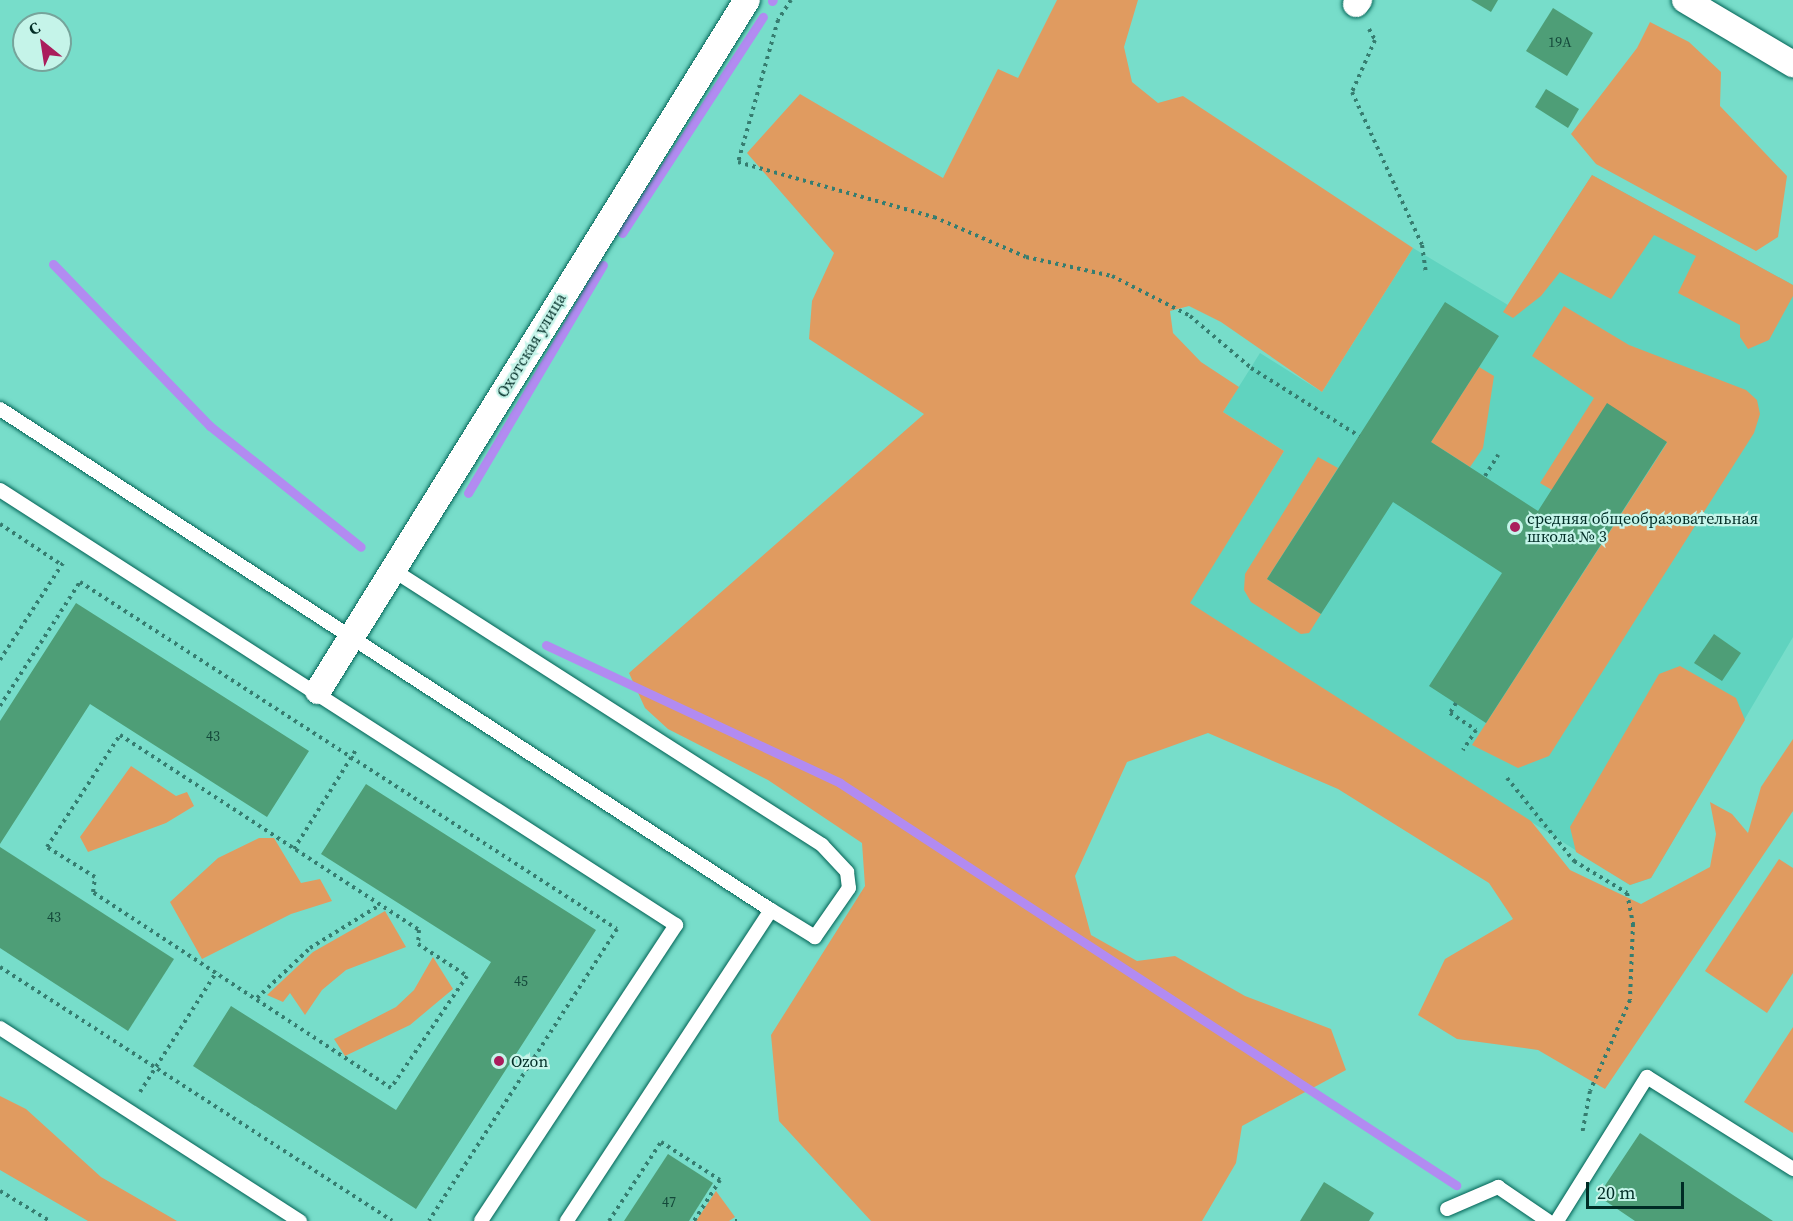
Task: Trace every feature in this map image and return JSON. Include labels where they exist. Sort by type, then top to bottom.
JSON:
[{"type":"street","name":"Охотская улица","points":[[318,691],[747,0]]},
{"type":"street","points":[[1685,0],[1793,64]]},
{"type":"lane","points":[[0,409],[815,937],[849,888],[847,872],[822,845],[393,570]]},
{"type":"lane","points":[[0,490],[78,542],[318,691],[676,925],[481,1221]]},
{"type":"lane","points":[[567,1221],[771,910]]},
{"type":"lane","points":[[0,1028],[300,1221]]},
{"type":"lane","points":[[1557,1221],[1647,1077],[1793,1169]]},
{"type":"lane","points":[[1447,1209],[1497,1187],[1548,1221]]},
{"type":"path","points":[[791,0],[778,20],[738,162],[934,218],[1026,257],[1112,276],[1190,316],[1251,368],[1359,436]]},
{"type":"path","points":[[1358,2],[1375,40],[1352,92],[1422,245],[1426,273]]},
{"type":"path","points":[[1485,476],[1498,454]]},
{"type":"path","points":[[0,525],[63,565]]},
{"type":"path","points":[[0,660],[78,542]]},
{"type":"path","points":[[0,706],[80,582],[617,930],[429,1221]]},
{"type":"path","points":[[1456,703],[1450,713],[1476,730],[1463,750]]},
{"type":"path","points":[[294,849],[370,727]]},
{"type":"path","points":[[120,735],[294,849],[419,930],[418,944],[467,976],[391,1088],[217,970],[93,892],[95,877],[47,847],[120,735]]},
{"type":"path","points":[[1508,778],[1574,861],[1627,893],[1633,924],[1630,1000],[1590,1091],[1581,1143]]},
{"type":"path","points":[[257,998],[310,948],[380,904]]},
{"type":"path","points":[[0,967],[392,1221]]},
{"type":"path","points":[[128,1111],[217,970]]},
{"type":"path","points":[[609,1221],[661,1142],[720,1180],[694,1221]]},
{"type":"path","points":[[0,1191],[50,1221]]},
{"type":"shaded area","points":[[1057,0],[1138,0],[1124,47],[1132,82],[1158,103],[1183,96],[1413,248],[1322,392],[1221,322],[1189,306],[1170,311],[1173,333],[1201,362],[1239,387],[1223,412],[1284,451],[1190,603],[1531,821],[1570,870],[1641,904],[1710,867],[1716,834],[1710,802],[1732,814],[1748,833],[1761,787],[1793,739],[1793,811],[1605,1089],[1538,1050],[1457,1039],[1418,1015],[1445,959],[1513,919],[1489,883],[1338,789],[1208,733],[1127,762],[1075,876],[1091,935],[1137,961],[1175,956],[1245,996],[1331,1029],[1346,1070],[1242,1126],[1236,1163],[1202,1221],[871,1221],[779,1121],[771,1035],[865,886],[862,843],[768,780],[668,729],[645,708],[629,673],[924,414],[809,339],[812,301],[834,253],[747,153],[800,94],[943,178],[998,69],[1018,78]]},
{"type":"shaded area","points":[[1650,22],[1689,42],[1721,72],[1720,106],[1787,176],[1778,237],[1756,251],[1596,164],[1571,134],[1637,48]]},
{"type":"shaded area","name":"средняя общеобразовательная школа № 3","points":[[1592,175],[1793,285],[1793,637],[1651,878],[1630,885],[1189,603],[1284,451],[1223,412],[1260,353],[1322,392],[1413,248],[1508,305]]},
{"type":"shaded area","points":[[1592,175],[1793,285],[1793,296],[1769,340],[1748,349],[1740,337],[1740,325],[1678,293],[1696,256],[1654,235],[1611,299],[1560,272],[1541,296],[1513,318],[1503,312]]},
{"type":"shaded area","points":[[1564,306],[1629,345],[1746,390],[1757,400],[1760,414],[1754,433],[1549,756],[1518,768],[1472,745],[1667,443],[1607,404],[1552,490],[1540,483],[1594,398],[1532,356]]},
{"type":"shaded area","points":[[1479,367],[1494,376],[1483,448],[1470,467],[1431,442]]},
{"type":"shaded area","points":[[1318,457],[1338,468],[1267,579],[1321,614],[1309,633],[1301,634],[1251,602],[1244,590],[1245,574]]},
{"type":"shaded area","points":[[1680,666],[1736,698],[1745,720],[1651,878],[1630,885],[1576,852],[1570,827],[1659,674]]},
{"type":"shaded area","points":[[131,766],[176,796],[187,792],[194,806],[166,823],[88,852],[80,837]]},
{"type":"shaded area","points":[[259,838],[274,838],[301,883],[320,879],[332,901],[291,914],[202,959],[170,902],[218,858]]},
{"type":"shaded area","points":[[1779,859],[1793,868],[1793,973],[1767,1013],[1705,971]]},
{"type":"shaded area","points":[[385,911],[406,947],[346,970],[322,990],[305,1015],[290,993],[283,1002],[267,995],[313,952]]},
{"type":"shaded area","points":[[433,957],[453,989],[410,1025],[345,1056],[334,1039],[396,1007],[414,990]]},
{"type":"shaded area","points":[[1793,1027],[1793,1133],[1744,1102]]},
{"type":"shaded area","points":[[0,1096],[26,1109],[101,1177],[177,1221],[88,1221],[0,1170]]},
{"type":"shaded area","points":[[716,1191],[735,1217],[729,1221],[696,1221]]},
{"type":"building","points":[[1471,0],[1498,0],[1491,12]]},
{"type":"building","points":[[1553,8],[1593,33],[1567,76],[1526,51]]},
{"type":"building","points":[[1546,89],[1579,109],[1568,128],[1535,107]]},
{"type":"building","points":[[1445,302],[1499,336],[1431,442],[1538,511],[1607,403],[1667,442],[1486,723],[1429,686],[1502,573],[1393,502],[1321,614],[1267,579]]},
{"type":"building","points":[[76,603],[309,751],[267,817],[90,704],[0,844],[0,721]]},
{"type":"building","points":[[1714,634],[1741,653],[1722,681],[1694,663]]},
{"type":"building","points":[[366,784],[596,930],[416,1209],[193,1066],[231,1006],[396,1110],[491,962],[321,854]]},
{"type":"building","points":[[0,847],[174,959],[128,1031],[0,948]]},
{"type":"building","points":[[1640,1133],[1773,1221],[1635,1221],[1598,1196]]},
{"type":"building","points":[[668,1154],[713,1183],[689,1221],[624,1221]]},
{"type":"building","points":[[1324,1182],[1374,1213],[1369,1221],[1300,1221]]},
{"type":"waterway","points":[[622,233],[763,17]]},
{"type":"waterway","points":[[53,264],[210,426],[361,547]]},
{"type":"waterway","points":[[468,493],[603,265]]},
{"type":"waterway","points":[[546,645],[840,783],[1456,1185]]},
{"type":"place","name":"средняя общеобразовательная школа № 3","points":[[1515,527]]},
{"type":"place","name":"Ozon","points":[[499,1061]]}]
